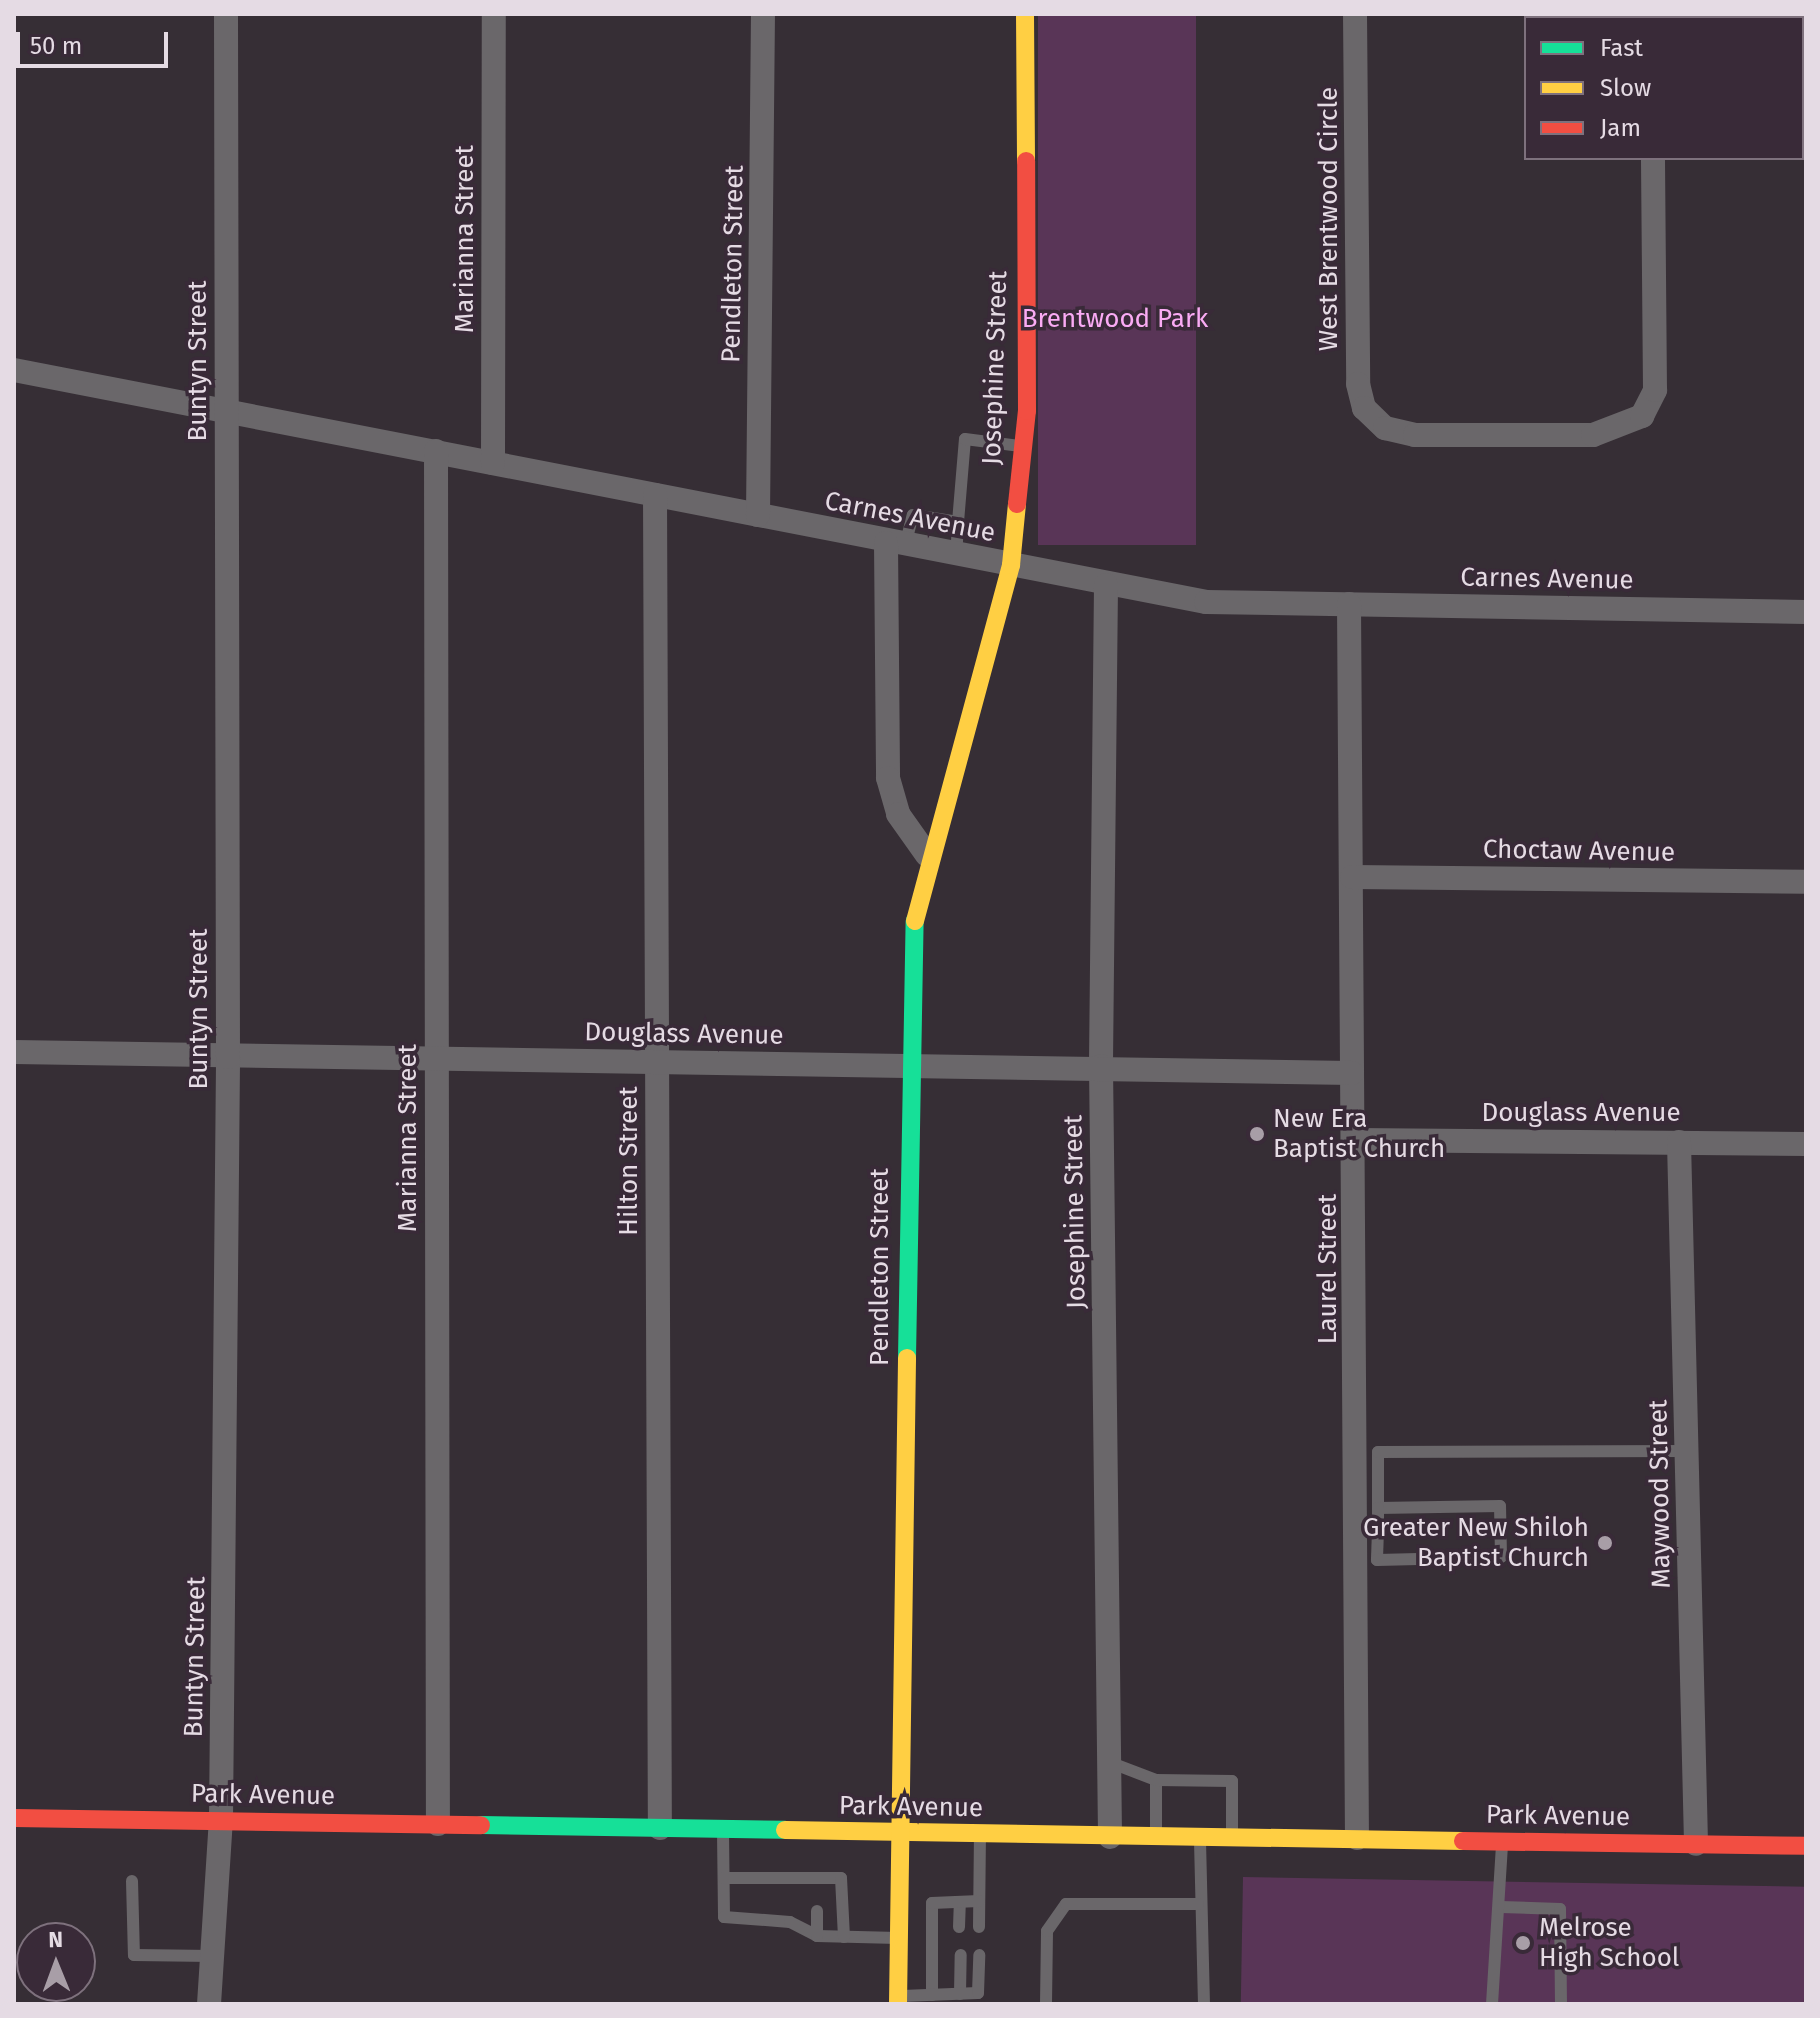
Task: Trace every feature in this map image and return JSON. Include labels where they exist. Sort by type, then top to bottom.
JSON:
[{"type":"main road","name":"Josephine Street","points":[[927,855],[1011,565],[1023,446],[1025,14]]},
{"type":"main road","name":"Pendleton Street","points":[[898,2000],[906,1832],[908,1065],[913,928],[927,855]]},
{"type":"main road","name":"Park Avenue","points":[[14,1818],[1806,1846]]},
{"type":"street","name":"Buntyn Street","points":[[209,2004],[221,1819],[228,1057],[226,14]]},
{"type":"street","name":"Marianna Street","points":[[493,463],[494,14]]},
{"type":"street","name":"Pendleton Street","points":[[758,515],[763,14]]},
{"type":"street","name":"West Brentwood Circle","points":[[1355,14],[1358,384],[1373,419],[1400,434],[1593,435],[1642,416],[1655,390],[1653,160]]},
{"type":"street","name":"Carnes Avenue","points":[[14,370],[1106,585],[1206,602],[1806,612]]},
{"type":"street","name":"Marianna Street","points":[[436,451],[438,1824]]},
{"type":"street","name":"Hilton Street","points":[[655,495],[660,1828]]},
{"type":"street","points":[[896,544],[888,778],[898,814],[927,855]]},
{"type":"street","name":"Josephine Street","points":[[1106,585],[1101,1066],[1110,1837]]},
{"type":"street","name":"Laurel Street","points":[[1349,604],[1352,1073],[1368,1530],[1357,1838]]},
{"type":"street","name":"Choctaw Avenue","points":[[1352,877],[1806,882]]},
{"type":"street","name":"Douglass Avenue","points":[[14,1052],[657,1063],[1101,1066],[1352,1073]]},
{"type":"street","name":"Douglass Avenue","points":[[1356,1140],[1806,1144]]},
{"type":"street","name":"Maywood Street","points":[[1679,1142],[1696,1844]]},
{"type":"lane","points":[[956,555],[965,439],[1023,446]]},
{"type":"lane","points":[[896,544],[913,515],[958,522]]},
{"type":"lane","points":[[1378,1508],[1500,1506],[1501,1557],[1377,1560],[1368,1530],[1378,1508],[1378,1452],[1687,1451]]},
{"type":"lane","points":[[1109,1762],[1156,1780],[1232,1781],[1232,1838]]},
{"type":"lane","points":[[1156,1780],[1157,1838]]},
{"type":"lane","points":[[723,1829],[724,1917],[779,1916],[817,1936],[901,1938]]},
{"type":"lane","points":[[979,1927],[980,1834]]},
{"type":"lane","points":[[1200,1838],[1198,1904],[1206,1948],[1204,2004]]},
{"type":"lane","points":[[1492,2004],[1493,1915],[1501,1907],[1502,1840]]},
{"type":"lane","points":[[724,1878],[779,1884],[817,1883],[841,1878],[844,1937]]},
{"type":"lane","points":[[132,1881],[134,1955],[212,1956]]},
{"type":"lane","points":[[932,1995],[932,1903],[979,1901]]},
{"type":"lane","points":[[959,1927],[960,1902]]},
{"type":"lane","points":[[1046,2004],[1047,1931],[1066,1904],[1198,1904]]},
{"type":"lane","points":[[1501,1907],[1560,1909],[1561,2004]]},
{"type":"lane","points":[[817,1911],[817,1936]]},
{"type":"lane","points":[[960,1994],[961,1955]]},
{"type":"lane","points":[[898,2000],[978,1993],[979,1955]]},
{"type":"green space","name":"Brentwood Park","points":[[1038,14],[1196,14],[1196,545],[1038,545]]},
{"type":"green space","name":"Melrose High School","points":[[1243,1877],[1806,1887],[1804,2004],[1241,2004]]},
{"type":"traffic: fast","points":[[907,1358],[915,921]]},
{"type":"traffic: fast","points":[[481,1825],[785,1830]]},
{"type":"traffic: slow","points":[[1025,14],[1026,161]]},
{"type":"traffic: slow","points":[[915,921],[1011,565],[1017,504]]},
{"type":"traffic: slow","points":[[898,2004],[907,1358]]},
{"type":"traffic: slow","points":[[785,1830],[1463,1841]]},
{"type":"traffic: jam","points":[[1017,504],[1027,411],[1026,161]]},
{"type":"traffic: jam","points":[[14,1818],[481,1825]]},
{"type":"traffic: jam","points":[[1463,1841],[1806,1846]]},
{"type":"place","name":"New Era Baptist Church","points":[[1257,1134]]},
{"type":"place","name":"Greater New Shiloh Baptist Church","points":[[1605,1543]]},
{"type":"place","name":"Melrose High School","points":[[1523,1943]]}]
